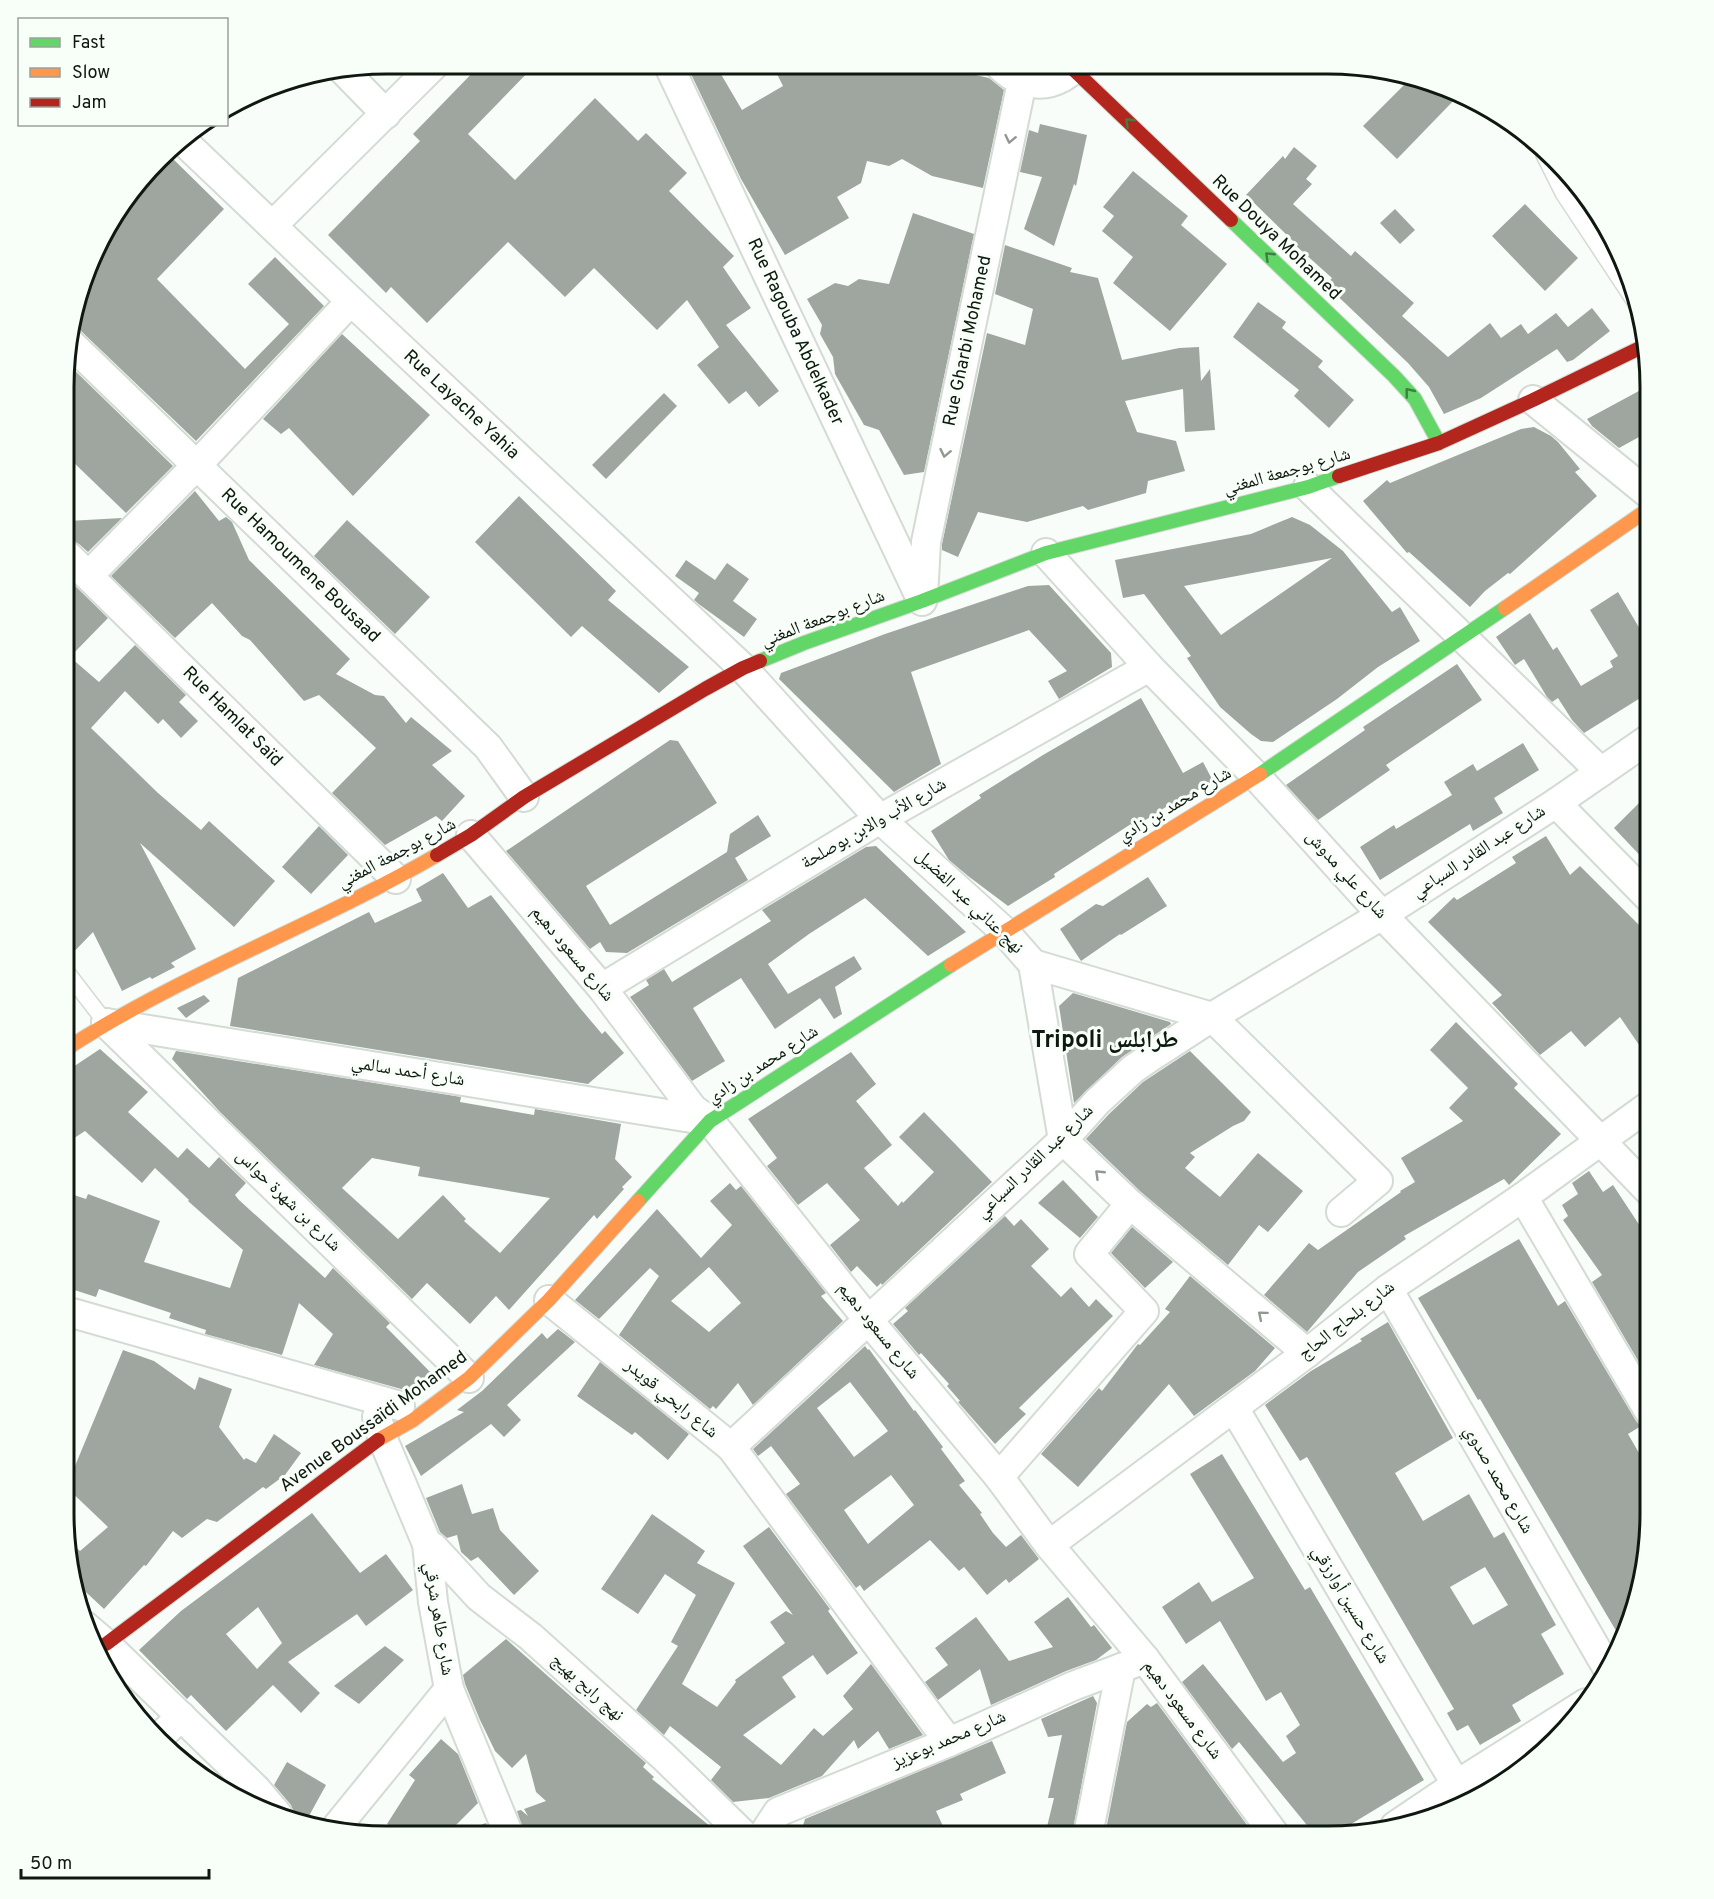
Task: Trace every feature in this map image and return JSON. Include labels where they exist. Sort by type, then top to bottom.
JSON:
[{"type":"street","points":[[273,225],[425,74]]},
{"type":"street","name":"Rue Ragouba Abdelkader","points":[[673,74],[922,601]]},
{"type":"street","points":[[1008,74],[1022,82],[1040,84],[1053,82],[1065,74]]},
{"type":"street","name":"Rue Douya Mohamed","points":[[1083,74],[1405,387],[1415,399],[1439,443]]},
{"type":"street","points":[[349,76],[386,114]]},
{"type":"street","name":"Rue Gharbi Mohamed","points":[[922,601],[926,543],[1022,82]]},
{"type":"street","name":"Rue Layache Yahia","points":[[187,145],[743,668]]},
{"type":"street","points":[[78,565],[196,466],[351,301]]},
{"type":"street","name":"Rue Hamoumene Bousaad","points":[[76,349],[488,747],[524,797]]},
{"type":"street","name":"شارع بوجمعة المغني","points":[[74,1044],[106,1023],[396,879],[471,835],[524,797],[705,688],[743,668],[804,643],[1046,554],[1308,487],[1439,443],[1638,349]]},
{"type":"street","points":[[1533,400],[1640,487]]},
{"type":"street","points":[[1308,487],[1601,772]]},
{"type":"street","name":"شارع محمد بن زادي","points":[[710,1121],[1004,930],[1256,776],[1640,515]]},
{"type":"street","name":"شارع علي مدوش","points":[[1046,554],[1149,667],[1256,776],[1382,915],[1640,1181]]},
{"type":"street","name":"Rue Hamlat Saïd","points":[[78,565],[396,879]]},
{"type":"street","name":"شارع الأب والابن بوصلحة","points":[[602,988],[880,819],[1149,667]]},
{"type":"street","name":"نهج عناني عبد الفضيل","points":[[743,668],[880,819],[1004,930],[1033,964],[1062,1140]]},
{"type":"street","name":"شارع عبد القادر السباعي","points":[[869,1321],[1062,1140],[1097,1102],[1133,1069],[1212,1017],[1382,915],[1640,748]]},
{"type":"street","points":[[1556,803],[1640,889]]},
{"type":"street","name":"شارع مسعود دهيم","points":[[471,835],[602,988],[693,1109],[710,1121],[869,1321],[999,1477],[1133,1663],[1268,1826]]},
{"type":"street","points":[[1033,964],[1212,1017],[1378,1181],[1341,1212]]},
{"type":"street","name":"شارع أحمد سالمي","points":[[106,1023],[710,1121]]},
{"type":"street","name":"شارع بن شهرة حواس","points":[[106,1023],[469,1378]]},
{"type":"street","name":"شارع بلحاج الحاج","points":[[1049,1545],[1307,1353],[1388,1289],[1640,1112]]},
{"type":"street","name":"Avenue Boussaïdi Mohamed","points":[[98,1634],[382,1437],[413,1420],[469,1378],[549,1300],[710,1121]]},
{"type":"street","points":[[1062,1140],[1130,1204],[1307,1353]]},
{"type":"street","points":[[1522,1197],[1640,1396]]},
{"type":"street","points":[[999,1477],[1144,1311],[1089,1254],[1130,1204]]},
{"type":"street","name":"شارع محمد صدوي","points":[[1388,1289],[1603,1661]]},
{"type":"street","name":"شاع رابحي قويدر","points":[[549,1300],[731,1447],[869,1321]]},
{"type":"street","points":[[74,1314],[400,1406],[413,1420]]},
{"type":"street","name":"شارع طاهر شرقي","points":[[382,1401],[377,1417],[382,1437],[427,1544],[433,1602],[449,1689],[505,1826]]},
{"type":"street","name":"شارع حسين أوارزقي","points":[[1234,1408],[1461,1793]]},
{"type":"street","points":[[731,1447],[948,1742]]},
{"type":"street","name":"نهج رابح بهيج","points":[[427,1544],[433,1547],[479,1596],[531,1637],[664,1757],[735,1826]]},
{"type":"street","points":[[100,1639],[181,1716],[248,1793]]},
{"type":"street","points":[[1090,1826],[1133,1663]]},
{"type":"street","name":"شارع محمد بوعزيز","points":[[769,1826],[778,1812],[948,1742],[1073,1686],[1133,1663]]},
{"type":"street","points":[[341,1822],[449,1689]]},
{"type":"street","points":[[164,1733],[181,1716]]},
{"type":"street","points":[[1432,1808],[1461,1793],[1561,1721]]},
{"type":"lane","points":[[1549,165],[1563,193],[1623,284]]},
{"type":"lane","points":[[74,981],[106,1023]]},
{"type":"building","points":[[471,74],[526,74],[468,134],[515,180],[595,98],[638,141],[646,133],[687,173],[669,191],[734,256],[723,267],[751,308],[726,325],[779,391],[759,407],[746,391],[729,404],[697,365],[719,347],[687,300],[657,330],[594,268],[565,297],[508,242],[427,323],[391,287],[386,293],[328,235],[420,141],[413,134]]},
{"type":"building","points":[[691,74],[721,74],[742,110],[783,86],[777,74],[971,74],[989,78],[1004,90],[983,188],[932,176],[902,159],[889,166],[867,161],[861,183],[837,197],[849,218],[785,255],[741,179]]},
{"type":"building","points":[[1406,84],[1454,100],[1397,159],[1363,126]]},
{"type":"building","points":[[1040,124],[1087,135],[1076,186],[1074,184],[1054,246],[1024,229],[1042,177],[1020,172],[1029,130],[1038,133]]},
{"type":"building","points":[[1294,147],[1317,166],[1306,179],[1312,184],[1293,204],[1351,256],[1355,251],[1414,303],[1402,316],[1448,357],[1490,323],[1501,338],[1521,324],[1528,334],[1556,313],[1568,327],[1592,308],[1610,331],[1573,360],[1567,362],[1557,349],[1481,398],[1444,414],[1429,387],[1408,363],[1326,285],[1332,278],[1294,244],[1246,195],[1283,156],[1285,159]]},
{"type":"building","points":[[172,158],[224,209],[157,279],[245,369],[289,324],[248,284],[275,257],[324,306],[196,441],[80,330],[90,286],[115,230],[138,196]]},
{"type":"building","points":[[1133,171],[1188,216],[1181,225],[1227,264],[1170,331],[1113,283],[1133,257],[1102,231],[1114,216],[1103,207]]},
{"type":"building","points":[[1525,204],[1578,258],[1545,291],[1492,236]]},
{"type":"building","points":[[1395,209],[1415,230],[1400,244],[1380,223]]},
{"type":"building","points":[[913,213],[974,234],[924,472],[904,475],[879,430],[864,425],[835,374],[833,357],[820,334],[822,325],[807,299],[835,283],[848,286],[859,279],[889,284]]},
{"type":"building","points":[[1005,245],[1072,268],[1070,272],[1098,278],[1122,360],[1179,348],[1199,347],[1201,381],[1210,369],[1215,430],[1185,432],[1183,389],[1125,401],[1137,432],[1176,441],[1185,471],[1148,481],[1146,493],[1088,510],[1083,506],[1027,522],[978,512],[958,557],[942,550],[942,544],[987,333],[1025,345],[1033,309],[995,294]]},
{"type":"building","points":[[1258,302],[1286,322],[1282,328],[1323,361],[1318,367],[1354,400],[1329,428],[1294,396],[1299,390],[1233,337]]},
{"type":"building","points":[[342,334],[430,415],[353,496],[289,428],[281,434],[263,419]]},
{"type":"building","points":[[74,370],[173,466],[126,513],[74,463]]},
{"type":"building","points":[[1640,390],[1640,436],[1619,448],[1592,426],[1587,419]]},
{"type":"building","points":[[664,393],[677,406],[606,479],[592,465]]},
{"type":"building","points":[[1534,427],[1558,442],[1580,469],[1575,472],[1597,496],[1510,574],[1508,573],[1485,591],[1470,607],[1409,552],[1407,553],[1363,501],[1387,480],[1390,483],[1521,429]]},
{"type":"building","points":[[195,491],[219,521],[226,517],[232,522],[249,560],[350,659],[336,674],[375,695],[384,696],[406,723],[411,717],[452,751],[432,765],[465,796],[442,821],[436,816],[385,845],[332,793],[376,748],[319,695],[304,701],[250,640],[242,636],[212,603],[175,638],[111,576]]},
{"type":"building","points":[[519,496],[616,591],[608,600],[689,667],[659,693],[582,626],[571,637],[475,542]]},
{"type":"building","points":[[1292,517],[1310,525],[1343,551],[1392,612],[1400,607],[1420,641],[1378,667],[1337,699],[1273,742],[1261,741],[1220,707],[1187,658],[1191,656],[1144,594],[1123,598],[1115,560],[1251,534]],"holes":[[[1332,558],[1221,635],[1184,586]]]},
{"type":"building","points":[[122,518],[88,552],[74,542],[74,521]]},
{"type":"building","points":[[347,520],[430,597],[395,634],[314,556]]},
{"type":"building","points":[[686,560],[715,580],[727,563],[749,579],[733,601],[757,619],[744,637],[694,600],[699,593],[675,576]]},
{"type":"building","points":[[74,585],[108,618],[74,653]]},
{"type":"building","points":[[1049,585],[1111,653],[1112,667],[1059,699],[1048,681],[1067,671],[1029,630],[911,672],[941,764],[894,792],[779,679],[781,673],[885,634],[1028,586]]},
{"type":"building","points":[[1618,592],[1640,629],[1640,698],[1584,733],[1572,720],[1558,698],[1552,702],[1547,697],[1524,659],[1515,665],[1496,637],[1530,613],[1553,650],[1557,647],[1581,686],[1613,667],[1610,661],[1618,656],[1590,610]]},
{"type":"building","points":[[135,645],[186,695],[179,702],[198,721],[181,738],[163,719],[158,724],[125,691],[91,728],[158,793],[201,830],[209,821],[275,881],[234,927],[140,843],[196,949],[171,963],[175,967],[122,991],[93,932],[74,952],[74,660],[99,682]]},
{"type":"building","points":[[1457,664],[1482,700],[1386,765],[1390,770],[1318,820],[1286,785],[1365,730],[1363,727]]},
{"type":"building","points":[[1141,698],[1183,773],[1203,762],[1213,781],[1133,828],[1131,824],[1054,874],[1055,877],[1008,906],[949,860],[931,831],[981,798],[979,795]]},
{"type":"building","points":[[670,740],[678,741],[717,803],[586,886],[610,925],[727,852],[730,834],[758,815],[771,836],[735,858],[748,880],[627,953],[606,952],[600,942],[590,949],[506,851]]},
{"type":"building","points":[[1523,743],[1539,770],[1494,798],[1503,813],[1473,831],[1470,824],[1380,880],[1360,847],[1394,825],[1396,829],[1452,795],[1444,782],[1473,764],[1477,771]]},
{"type":"building","points":[[1640,802],[1640,855],[1614,828]]},
{"type":"building","points":[[319,826],[348,855],[311,894],[282,867]]},
{"type":"building","points":[[1546,836],[1570,875],[1580,866],[1640,926],[1640,1046],[1620,1017],[1585,1047],[1571,1031],[1540,1055],[1492,1003],[1502,995],[1428,922],[1454,897],[1457,900],[1516,863],[1512,857]]},
{"type":"building","points":[[876,846],[966,932],[928,956],[865,898],[768,964],[788,994],[854,956],[862,969],[835,987],[842,1014],[834,1019],[820,998],[775,1029],[741,978],[693,1008],[725,1061],[692,1081],[630,997],[649,985],[646,980],[664,969],[672,982],[771,921],[762,910],[866,847]]},
{"type":"building","points":[[443,873],[468,908],[491,895],[580,1008],[602,1034],[605,1031],[624,1053],[588,1084],[230,1026],[238,978],[369,912],[375,923],[422,901],[416,889]]},
{"type":"building","points":[[1148,877],[1167,906],[1081,961],[1060,929],[1096,904],[1103,906]]},
{"type":"building","points":[[1073,993],[1171,1024],[1122,1057],[1074,1103],[1059,1006]]},
{"type":"building","points":[[204,995],[210,1001],[186,1018],[177,1008]]},
{"type":"building","points":[[1456,1022],[1518,1084],[1514,1088],[1561,1134],[1509,1185],[1504,1179],[1404,1236],[1406,1239],[1358,1272],[1307,1332],[1264,1295],[1309,1243],[1318,1250],[1415,1182],[1401,1158],[1463,1121],[1449,1108],[1468,1088],[1430,1050]]},
{"type":"building","points":[[100,1049],[148,1092],[128,1112],[178,1158],[187,1148],[209,1168],[219,1157],[246,1183],[235,1195],[239,1200],[325,1278],[333,1268],[390,1323],[386,1327],[437,1379],[414,1396],[405,1390],[314,1365],[333,1334],[299,1303],[282,1355],[205,1334],[206,1330],[169,1318],[171,1313],[99,1289],[96,1297],[74,1290],[74,1195],[86,1199],[88,1194],[160,1221],[144,1262],[230,1288],[243,1250],[155,1168],[142,1183],[85,1131],[74,1138],[74,1066]]},
{"type":"building","points":[[176,1051],[461,1097],[460,1102],[534,1115],[535,1109],[621,1124],[615,1159],[632,1177],[597,1219],[594,1215],[509,1310],[496,1296],[470,1324],[427,1283],[412,1299],[220,1112],[172,1059]],"holes":[[[372,1158],[420,1167],[418,1176],[550,1198],[500,1253],[464,1221],[466,1219],[443,1195],[398,1239],[342,1188]]]},
{"type":"building","points":[[1190,1051],[1251,1112],[1244,1121],[1190,1153],[1195,1157],[1185,1168],[1220,1197],[1258,1153],[1303,1191],[1268,1232],[1259,1225],[1228,1265],[1141,1192],[1086,1139],[1143,1082]]},
{"type":"building","points":[[851,1052],[876,1084],[856,1101],[892,1145],[864,1168],[898,1206],[934,1172],[899,1137],[924,1112],[992,1182],[882,1285],[881,1283],[877,1287],[857,1266],[851,1272],[830,1245],[860,1220],[827,1183],[798,1205],[767,1166],[777,1158],[748,1119]]},
{"type":"building","points":[[1589,1171],[1603,1192],[1613,1185],[1640,1226],[1640,1364],[1592,1282],[1602,1275],[1563,1220],[1568,1216],[1562,1205],[1578,1194],[1572,1183]]},
{"type":"building","points":[[1063,1180],[1098,1217],[1080,1238],[1038,1203]]},
{"type":"building","points":[[730,1183],[736,1190],[741,1186],[826,1293],[821,1296],[843,1321],[753,1405],[738,1383],[716,1409],[713,1406],[710,1409],[619,1335],[659,1276],[650,1268],[599,1319],[575,1300],[657,1209],[701,1258],[732,1225],[710,1201]],"holes":[[[709,1267],[741,1303],[709,1332],[671,1301]]]},
{"type":"building","points":[[1005,1216],[1014,1226],[1021,1219],[1049,1249],[1031,1266],[1061,1297],[1071,1287],[1089,1307],[1096,1299],[1113,1316],[1019,1408],[1026,1414],[995,1444],[958,1402],[960,1401],[947,1386],[949,1384],[921,1353],[919,1355],[893,1324],[908,1311],[905,1308]]},
{"type":"building","points":[[1132,1227],[1173,1262],[1145,1288],[1111,1253]]},
{"type":"building","points":[[1519,1239],[1558,1306],[1565,1301],[1640,1425],[1628,1434],[1640,1455],[1638,1553],[1630,1593],[1617,1632],[1480,1399],[1478,1400],[1418,1298]]},
{"type":"building","points":[[1190,1276],[1275,1348],[1255,1371],[1194,1416],[1169,1384],[1078,1487],[1041,1454],[1099,1388],[1102,1391],[1138,1344],[1140,1345],[1170,1312],[1165,1309]]},
{"type":"building","points":[[1388,1322],[1453,1438],[1395,1473],[1423,1521],[1469,1494],[1494,1538],[1504,1532],[1556,1625],[1541,1634],[1564,1674],[1512,1705],[1521,1721],[1480,1745],[1468,1725],[1457,1731],[1447,1713],[1454,1709],[1307,1457],[1300,1461],[1265,1405],[1311,1371],[1362,1341],[1360,1339]],"holes":[[[1485,1567],[1508,1605],[1473,1625],[1450,1587]]]},
{"type":"building","points":[[558,1329],[575,1342],[507,1405],[521,1420],[504,1437],[491,1424],[421,1476],[405,1446],[464,1412],[457,1410],[482,1391],[542,1333],[547,1339]]},
{"type":"building","points":[[865,1346],[943,1447],[941,1449],[965,1481],[959,1485],[982,1513],[980,1514],[993,1533],[1006,1547],[1021,1535],[1039,1559],[1009,1583],[1006,1579],[987,1595],[964,1567],[959,1571],[930,1540],[864,1591],[860,1585],[856,1588],[786,1494],[800,1484],[771,1446],[758,1456],[753,1449]],"holes":[[[850,1382],[888,1431],[854,1457],[817,1408]],[[891,1475],[914,1505],[868,1544],[844,1510]]]},
{"type":"building","points":[[123,1350],[154,1361],[195,1390],[199,1377],[232,1389],[219,1427],[244,1460],[246,1458],[256,1463],[274,1434],[301,1453],[285,1475],[266,1489],[263,1487],[217,1522],[207,1519],[182,1538],[173,1531],[146,1566],[144,1565],[104,1609],[83,1590],[75,1547],[80,1551],[108,1527],[74,1495],[75,1466]]},
{"type":"building","points":[[600,1362],[689,1434],[668,1460],[635,1432],[632,1435],[577,1396]]},
{"type":"building","points":[[1222,1454],[1305,1590],[1310,1587],[1424,1780],[1350,1825],[1308,1826],[1239,1742],[1232,1749],[1182,1682],[1203,1664],[1283,1762],[1296,1753],[1286,1736],[1300,1725],[1281,1692],[1266,1701],[1220,1621],[1186,1644],[1162,1607],[1199,1582],[1212,1602],[1254,1578],[1190,1474]]},
{"type":"building","points":[[462,1484],[472,1514],[493,1508],[500,1530],[539,1571],[514,1595],[478,1557],[471,1561],[461,1552],[457,1535],[447,1538],[440,1532],[426,1498]]},
{"type":"building","points":[[312,1513],[360,1573],[386,1554],[413,1590],[366,1626],[357,1614],[288,1662],[320,1693],[301,1713],[273,1685],[226,1731],[191,1695],[187,1699],[139,1650],[181,1611]],"holes":[[[258,1607],[282,1643],[257,1669],[226,1634]]]},
{"type":"building","points":[[652,1514],[705,1551],[697,1563],[735,1583],[682,1684],[717,1707],[736,1682],[735,1680],[785,1643],[770,1622],[786,1611],[793,1615],[743,1546],[769,1527],[830,1609],[828,1611],[858,1653],[827,1675],[813,1655],[782,1677],[796,1697],[743,1735],[781,1765],[814,1728],[823,1736],[853,1709],[843,1696],[871,1664],[923,1735],[889,1749],[878,1731],[858,1749],[854,1740],[822,1776],[769,1798],[733,1802],[711,1780],[721,1767],[670,1726],[664,1735],[636,1710],[678,1646],[671,1642],[696,1595],[665,1574],[638,1614],[601,1589]]},
{"type":"building","points":[[1068,1597],[1091,1627],[1094,1625],[1112,1648],[1096,1660],[991,1705],[980,1669],[938,1700],[925,1682],[948,1665],[935,1648],[976,1617],[1009,1661],[1053,1647],[1034,1622]]},
{"type":"building","points":[[506,1639],[646,1763],[643,1767],[654,1777],[652,1779],[710,1826],[522,1826],[517,1811],[521,1810],[528,1816],[524,1809],[546,1801],[536,1792],[526,1754],[512,1768],[495,1751],[463,1675]]},
{"type":"building","points":[[385,1646],[404,1660],[359,1704],[334,1686]]},
{"type":"building","points":[[1093,1696],[1097,1703],[1074,1826],[1047,1826],[1054,1798],[1048,1798],[1062,1735],[1048,1737],[1041,1719]]},
{"type":"building","points":[[1157,1703],[1248,1826],[1107,1826],[1127,1722],[1147,1704],[1151,1707]]},
{"type":"building","points":[[441,1739],[458,1754],[478,1803],[455,1826],[390,1826],[387,1824],[415,1780],[409,1775]]},
{"type":"building","points":[[992,1741],[1006,1773],[960,1794],[963,1800],[936,1811],[943,1826],[803,1826],[805,1819]]},
{"type":"building","points":[[287,1762],[326,1785],[309,1816],[293,1811],[291,1805],[274,1785]]},
{"type":"traffic: fast","points":[[1231,220],[1394,376],[1415,399],[1439,443]]},
{"type":"traffic: fast","points":[[760,661],[1046,553],[1308,487],[1339,476]]},
{"type":"traffic: fast","points":[[1260,774],[1505,608]]},
{"type":"traffic: fast","points":[[638,1201],[710,1121],[951,965]]},
{"type":"traffic: slow","points":[[1505,608],[1640,515]]},
{"type":"traffic: slow","points":[[951,965],[1260,774]]},
{"type":"traffic: slow","points":[[74,1044],[156,996],[345,904],[437,855]]},
{"type":"traffic: slow","points":[[378,1440],[413,1420],[469,1378],[549,1300],[638,1201]]},
{"type":"traffic: jam","points":[[1078,74],[1231,220]]},
{"type":"traffic: jam","points":[[1339,476],[1439,443],[1638,349]]},
{"type":"traffic: jam","points":[[437,855],[471,835],[524,797],[705,689],[760,661]]},
{"type":"traffic: jam","points":[[106,1644],[378,1440]]},
{"type":"district","name":"Tripoli طرابلس","points":[[1105,1041]]}]
